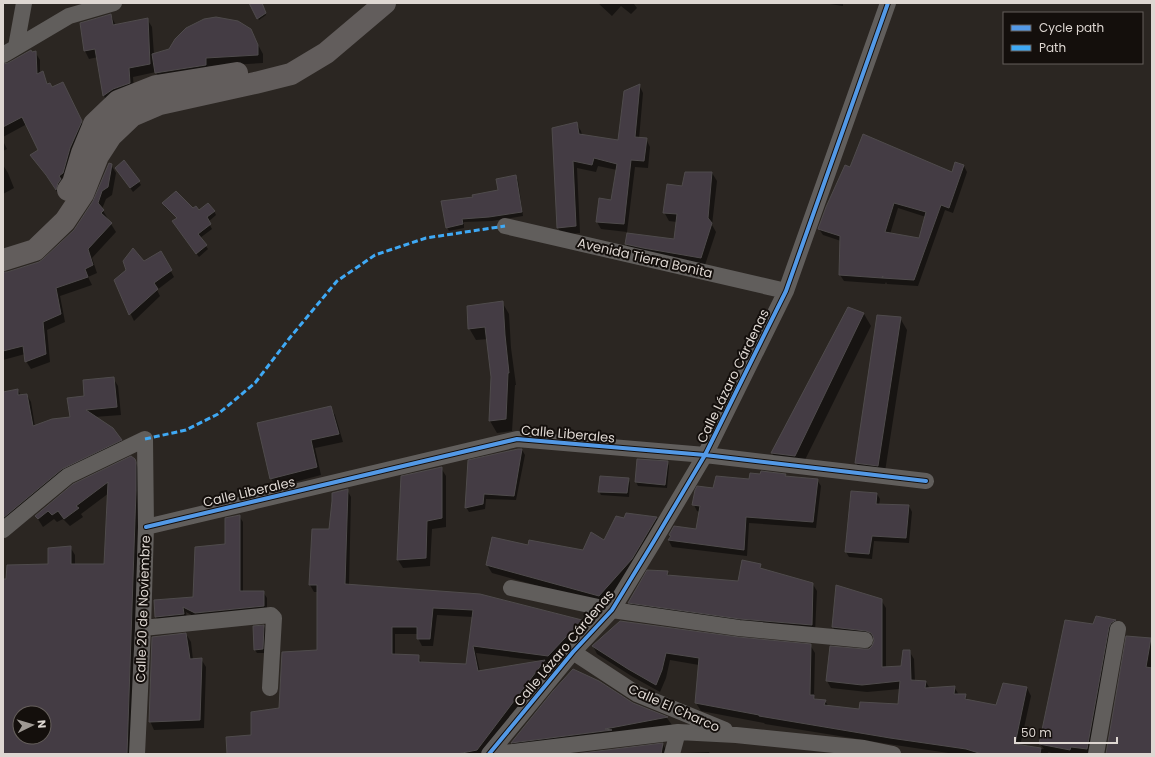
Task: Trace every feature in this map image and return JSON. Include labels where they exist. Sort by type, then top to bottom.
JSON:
[{"type":"main road","points":[[3,245],[30,236],[54,213],[73,183],[82,153],[94,124],[118,101],[156,86],[256,70],[281,62],[316,44],[363,3]]},
{"type":"main road","points":[[3,260],[35,250],[65,221],[83,194],[98,156],[111,136],[132,116],[160,104],[290,74],[326,53],[385,3]]},
{"type":"street","points":[[10,51],[24,3]]},
{"type":"street","points":[[10,51],[69,16],[114,3]]},
{"type":"street","name":"Calle Lázaro Cárdenas","points":[[489,754],[573,652],[612,610],[705,455],[786,290],[888,3]]},
{"type":"street","name":"Avenida Tierra Bonita","points":[[505,226],[786,290]]},
{"type":"street","name":"Calle 20 de Noviembre","points":[[3,530],[68,476],[145,439],[146,527],[137,754]]},
{"type":"street","name":"Calle Liberales","points":[[146,527],[517,439],[705,455],[926,481]]},
{"type":"street","points":[[511,588],[612,610],[739,628],[865,640]]},
{"type":"street","points":[[143,628],[271,615],[274,618],[270,688]]},
{"type":"street","points":[[1096,754],[1118,629]]},
{"type":"street","name":"Calle El Charco","points":[[573,652],[637,694],[736,735]]},
{"type":"street","points":[[672,754],[678,732]]},
{"type":"street","points":[[495,754],[678,732],[736,735],[864,748],[892,754]]},
{"type":"building","points":[[249,3],[262,3],[266,13],[257,19]]},
{"type":"building","points":[[111,14],[113,25],[148,18],[150,64],[129,68],[130,83],[113,89],[103,96],[95,49],[84,51],[80,23]]},
{"type":"building","points":[[216,17],[238,21],[251,29],[258,45],[258,55],[206,58],[206,65],[155,73],[152,54],[169,49],[175,39],[186,28],[204,19]]},
{"type":"building","points":[[31,50],[32,52],[36,51],[37,74],[43,71],[47,84],[50,83],[52,87],[63,82],[82,121],[70,148],[63,173],[59,176],[61,179],[56,190],[30,155],[38,150],[22,117],[3,127],[3,64],[8,63]]},
{"type":"building","points":[[640,84],[635,137],[647,138],[644,161],[631,160],[624,224],[596,222],[599,198],[611,200],[617,164],[594,158],[592,165],[573,161],[576,226],[557,228],[552,128],[577,122],[579,134],[618,140],[624,91]]},
{"type":"building","points":[[863,134],[952,172],[955,162],[964,165],[949,208],[941,205],[914,280],[839,275],[840,236],[818,229],[845,165],[850,167]],"holes":[[[894,203],[926,212],[919,238],[885,232]]]},
{"type":"building","points":[[124,160],[140,181],[130,188],[115,168]]},
{"type":"building","points":[[109,163],[112,164],[108,187],[102,191],[98,203],[104,210],[101,213],[112,223],[88,249],[93,265],[85,269],[88,277],[56,288],[61,314],[43,322],[46,354],[25,362],[23,346],[3,351],[3,272],[39,262],[74,230],[93,201]]},
{"type":"building","points":[[685,172],[712,172],[708,218],[712,223],[701,258],[625,244],[627,233],[674,239],[677,214],[663,213],[667,184],[682,186]]},
{"type":"building","points":[[516,175],[522,212],[462,219],[463,224],[446,228],[441,201],[473,197],[472,195],[498,190],[496,179]]},
{"type":"building","points":[[176,191],[193,208],[196,206],[199,210],[208,203],[215,211],[207,217],[211,224],[198,234],[207,245],[196,254],[172,221],[177,218],[162,203]]},
{"type":"building","points":[[133,248],[144,261],[161,251],[172,270],[154,283],[158,289],[129,315],[114,280],[126,270],[123,261]]},
{"type":"building","points":[[503,301],[509,373],[506,419],[489,421],[491,377],[485,327],[468,329],[467,306]]},
{"type":"building","points":[[848,307],[864,313],[795,456],[771,453]]},
{"type":"building","points":[[877,315],[901,317],[878,466],[855,463]]},
{"type":"building","points":[[114,377],[117,407],[86,410],[113,428],[122,440],[62,469],[3,518],[3,392],[18,389],[18,395],[27,394],[33,426],[52,419],[70,417],[67,398],[84,396],[83,380]]},
{"type":"building","points":[[331,406],[339,434],[311,440],[317,467],[270,479],[257,423]]},
{"type":"building","points":[[522,449],[514,496],[484,494],[483,504],[465,508],[468,460]]},
{"type":"building","points":[[131,456],[135,459],[136,491],[127,754],[3,754],[3,579],[6,579],[7,565],[48,564],[48,548],[71,546],[71,564],[104,564],[108,482],[76,506],[79,508],[64,519],[58,511],[52,515],[48,511],[38,519],[35,516],[73,484]]},
{"type":"building","points":[[637,459],[668,461],[665,485],[635,482]]},
{"type":"building","points":[[442,467],[442,518],[427,521],[426,558],[397,560],[401,476]]},
{"type":"building","points":[[761,471],[786,474],[785,476],[818,479],[813,522],[746,517],[744,550],[668,540],[674,526],[696,529],[700,506],[692,505],[697,486],[713,488],[716,476],[749,479],[750,473],[760,474]]},
{"type":"building","points":[[600,476],[629,478],[627,493],[598,492]]},
{"type":"building","points":[[348,489],[345,584],[480,594],[582,620],[548,656],[473,646],[478,671],[545,660],[477,750],[457,754],[227,754],[226,737],[251,735],[251,712],[279,708],[282,652],[317,650],[317,585],[309,585],[312,529],[329,529],[332,493]],"holes":[[[433,608],[473,610],[466,664],[419,662],[419,655],[392,654],[392,627],[417,627],[417,639],[430,639]]]},
{"type":"building","points":[[851,491],[877,493],[876,504],[909,505],[906,538],[872,536],[869,554],[845,552]]},
{"type":"building","points":[[626,513],[657,517],[632,559],[599,596],[486,565],[492,537],[528,545],[529,540],[583,550],[591,532],[604,540],[616,516],[624,518]]},
{"type":"building","points":[[240,515],[240,591],[264,591],[264,606],[195,613],[183,607],[184,614],[155,617],[154,600],[193,597],[195,547],[225,544],[225,518]]},
{"type":"building","points":[[742,560],[761,564],[760,568],[813,583],[812,625],[740,619],[628,603],[647,570],[668,571],[667,575],[738,581]]},
{"type":"building","points":[[836,585],[882,599],[882,667],[901,666],[903,650],[910,650],[911,680],[926,681],[925,688],[955,686],[954,694],[966,694],[965,699],[996,705],[1003,683],[1027,687],[1015,744],[1041,748],[1040,754],[982,754],[966,749],[759,716],[695,703],[699,658],[666,653],[662,670],[656,685],[592,646],[620,621],[738,637],[811,644],[810,695],[814,695],[814,699],[826,700],[824,705],[859,709],[860,702],[898,704],[900,681],[862,685],[826,681],[830,646],[869,649],[874,641],[871,633],[866,631],[832,627]]},
{"type":"building","points":[[1096,616],[1116,620],[1111,623],[1109,627],[1087,749],[1071,747],[1070,750],[1039,744],[1065,620],[1093,624]]},
{"type":"building","points":[[264,625],[263,649],[254,650],[253,626]]},
{"type":"building","points":[[186,633],[190,659],[202,658],[200,720],[149,722],[152,637]]},
{"type":"building","points":[[1126,636],[1151,638],[1146,667],[1152,668],[1152,754],[1106,754]]},
{"type":"building","points":[[573,669],[599,681],[633,703],[668,717],[605,729],[612,730],[511,743],[553,691]]},
{"type":"building","points":[[663,743],[661,754],[575,754]]},
{"type":"marked path","points":[[145,439],[186,430],[218,414],[255,383],[288,340],[337,281],[375,255],[426,238],[505,226]]},
{"type":"cycle path","points":[[489,754],[573,652],[612,610],[705,455],[786,291],[888,3]]},
{"type":"cycle path","points":[[146,527],[517,439],[705,455],[926,481]]}]
